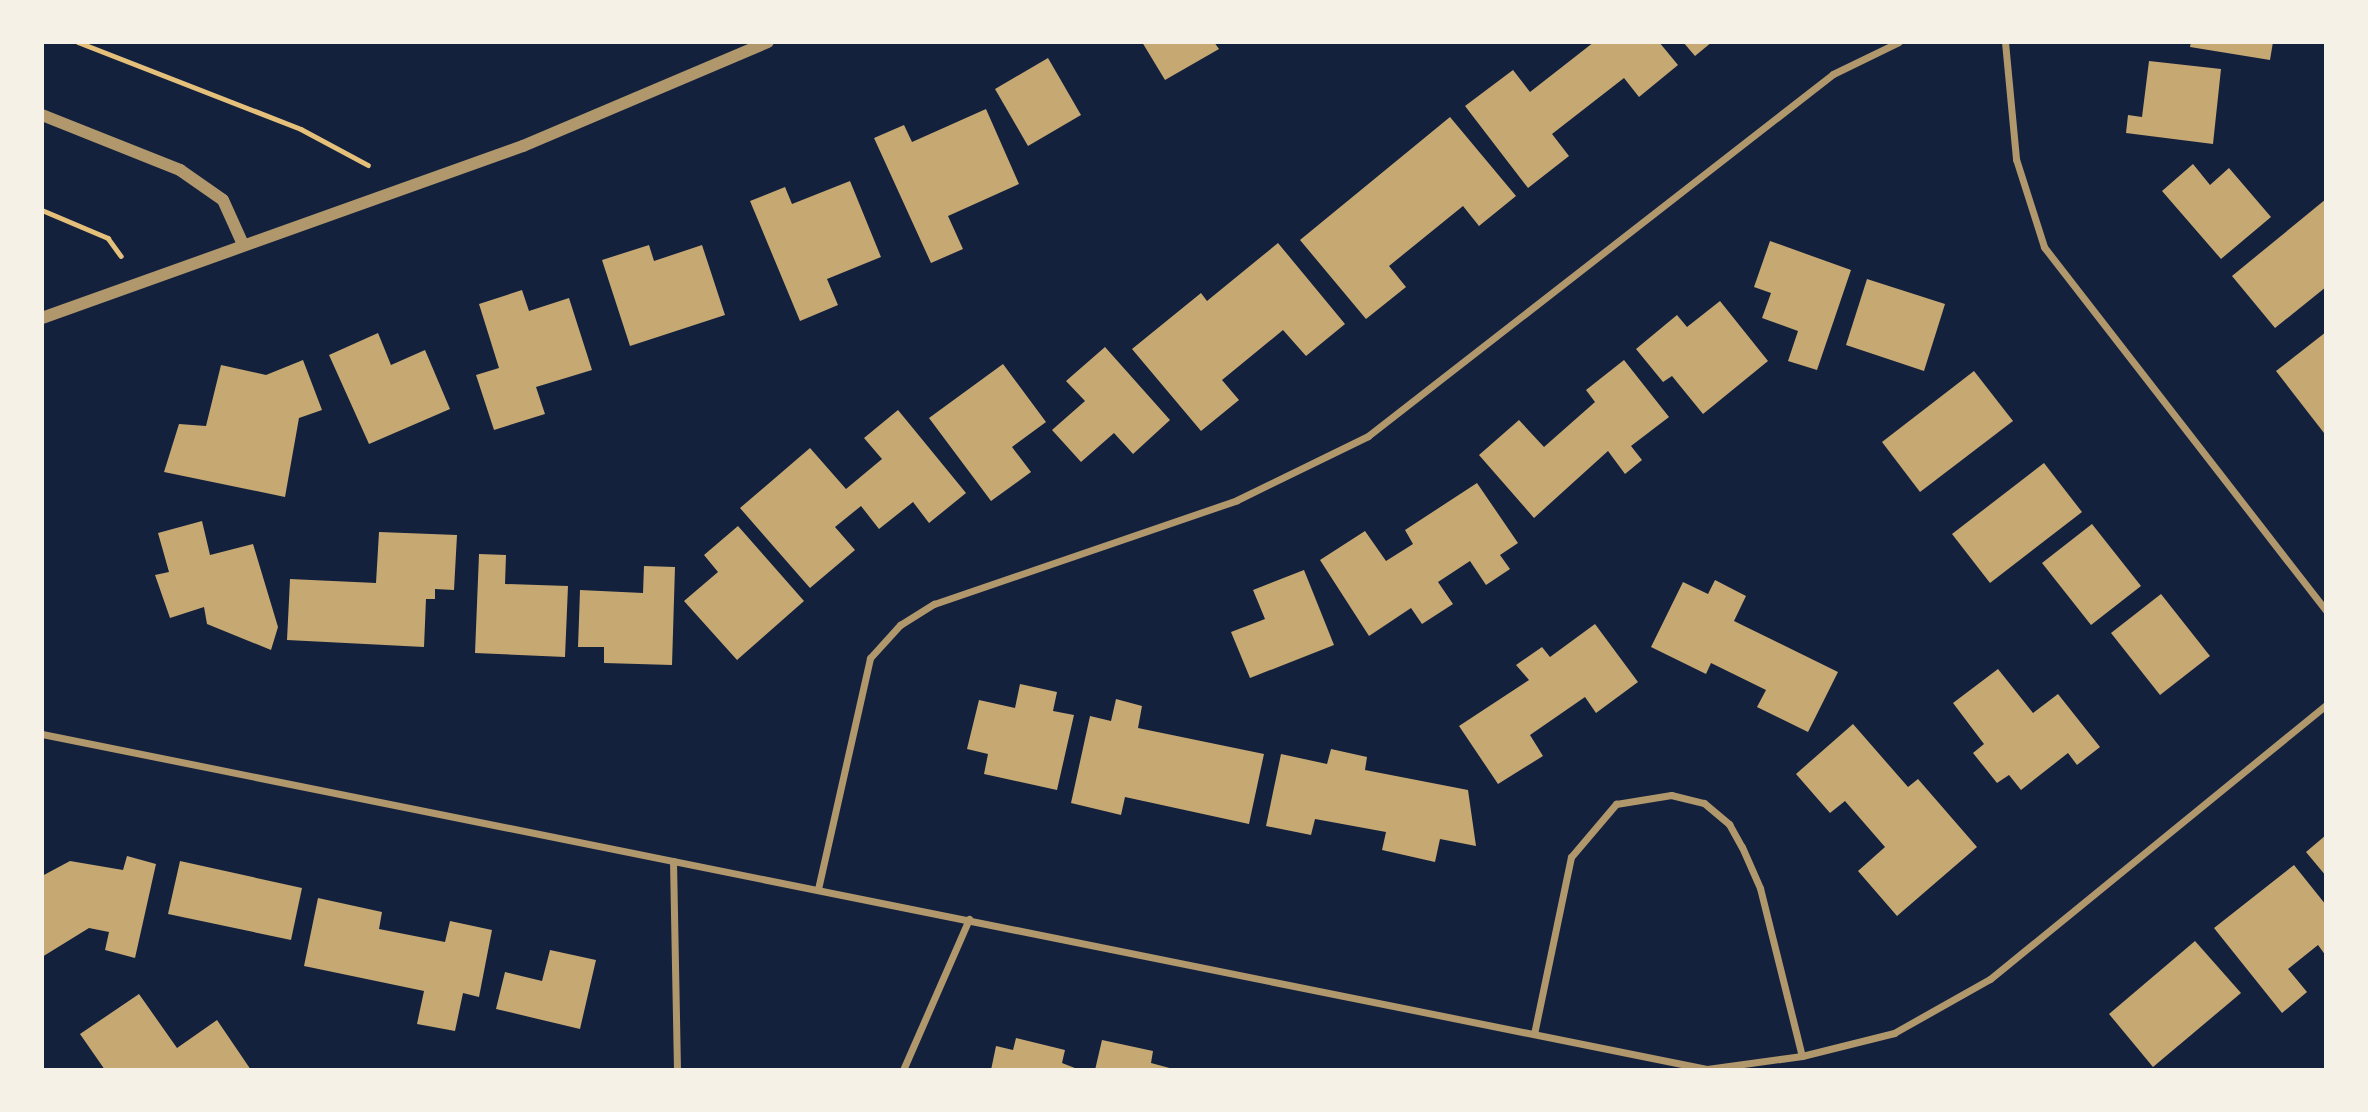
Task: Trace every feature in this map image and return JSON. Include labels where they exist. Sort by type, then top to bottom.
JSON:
[{"type":"street","points":[[42,318],[242,243],[523,146],[768,42]]},
{"type":"street","points":[[818,889],[870,658],[900,625],[934,604],[1237,500],[1368,436],[1833,74],[1899,42]]},
{"type":"street","points":[[2005,42],[2016,159],[2044,247],[2326,611]]},
{"type":"street","points":[[42,115],[180,170],[223,200],[242,243]]},
{"type":"street","points":[[42,734],[1707,1069],[1802,1056],[1894,1033],[1990,979],[2326,705]]},
{"type":"street","points":[[1534,1034],[1572,857],[1616,804],[1671,795],[1704,803],[1729,824],[1742,847],[1760,888],[1802,1056]]},
{"type":"street","points":[[673,861],[677,1070]]},
{"type":"street","points":[[903,1070],[969,919]]},
{"type":"path","points":[[78,42],[301,129],[406,186]]},
{"type":"path","points":[[42,210],[107,238],[139,281]]},
{"type":"building","points":[[1142,42],[1214,42],[1219,49],[1165,80]]},
{"type":"building","points":[[1594,42],[1659,42],[1678,65],[1639,97],[1624,78],[1552,134],[1569,156],[1528,188],[1465,106],[1513,70],[1530,92]]},
{"type":"building","points":[[1683,42],[1712,42],[1695,56]]},
{"type":"building","points":[[2191,42],[2273,42],[2270,60],[2190,47]]},
{"type":"building","points":[[1048,58],[1081,115],[1028,146],[995,89]]},
{"type":"building","points":[[2149,61],[2221,69],[2213,144],[2126,133],[2128,115],[2142,117]]},
{"type":"building","points":[[986,109],[1019,184],[948,216],[963,249],[931,263],[874,138],[904,125],[912,142]]},
{"type":"building","points":[[1450,117],[1516,196],[1479,226],[1463,206],[1389,266],[1406,287],[1366,319],[1300,240]]},
{"type":"building","points":[[2193,164],[2210,185],[2229,168],[2271,217],[2221,259],[2162,191]]},
{"type":"building","points":[[850,181],[881,257],[827,279],[838,305],[800,321],[750,201],[785,187],[792,204]]},
{"type":"building","points":[[2326,199],[2326,287],[2275,328],[2232,276]]},
{"type":"building","points":[[1770,241],[1851,270],[1817,370],[1788,361],[1798,331],[1762,318],[1771,293],[1754,287]]},
{"type":"building","points":[[1278,243],[1345,324],[1306,356],[1283,330],[1222,380],[1239,400],[1201,431],[1132,349],[1201,293],[1207,301]]},
{"type":"building","points":[[649,245],[654,261],[702,245],[725,315],[630,346],[602,260]]},
{"type":"building","points":[[1867,279],[1945,304],[1924,371],[1846,345]]},
{"type":"building","points":[[522,290],[529,311],[569,298],[592,370],[536,387],[545,414],[494,430],[476,375],[499,368],[479,304]]},
{"type":"building","points":[[1720,301],[1768,361],[1703,414],[1672,376],[1663,382],[1636,349],[1677,315],[1687,327]]},
{"type":"building","points":[[2326,332],[2326,432],[2324,433],[2276,371]]},
{"type":"building","points":[[378,333],[391,365],[425,350],[450,409],[369,444],[329,355]]},
{"type":"building","points":[[1105,347],[1170,420],[1133,454],[1114,433],[1081,462],[1052,430],[1085,401],[1066,381]]},
{"type":"building","points":[[303,360],[322,410],[299,418],[285,497],[164,472],[179,424],[206,426],[221,365],[266,375]]},
{"type":"building","points":[[1624,360],[1669,417],[1631,446],[1642,460],[1625,474],[1608,451],[1534,518],[1479,455],[1519,420],[1544,447],[1595,402],[1586,390]]},
{"type":"building","points":[[1003,364],[1046,422],[1012,447],[1031,472],[991,501],[929,418]]},
{"type":"building","points":[[1974,371],[2013,421],[1920,492],[1882,442]]},
{"type":"building","points":[[898,410],[966,493],[929,523],[913,502],[879,529],[861,506],[835,527],[855,550],[810,588],[740,508],[810,448],[846,489],[882,459],[864,438]]},
{"type":"building","points":[[2044,463],[2082,512],[1990,583],[1952,534]]},
{"type":"building","points":[[1477,483],[1518,543],[1500,555],[1510,569],[1486,585],[1470,561],[1438,582],[1453,604],[1422,624],[1411,608],[1369,636],[1320,560],[1365,531],[1386,561],[1413,544],[1405,530]]},
{"type":"building","points":[[202,521],[210,555],[253,544],[278,627],[271,650],[207,624],[204,607],[170,618],[155,575],[169,572],[158,533]]},
{"type":"building","points":[[2092,524],[2141,586],[2091,625],[2042,563]]},
{"type":"building","points":[[738,526],[804,601],[737,660],[684,601],[718,572],[704,555]]},
{"type":"building","points":[[379,532],[457,535],[454,590],[435,589],[435,599],[426,599],[424,647],[287,640],[290,579],[376,583]]},
{"type":"building","points":[[479,554],[506,555],[505,584],[568,586],[565,657],[475,653]]},
{"type":"building","points":[[644,566],[675,567],[672,665],[604,663],[604,647],[578,647],[580,590],[643,593]]},
{"type":"building","points":[[1304,570],[1334,645],[1250,678],[1231,632],[1265,619],[1253,590]]},
{"type":"building","points":[[1715,580],[1746,596],[1734,621],[1838,672],[1808,732],[1757,707],[1766,690],[1711,663],[1706,674],[1651,647],[1683,582],[1708,594]]},
{"type":"building","points":[[2161,594],[2210,656],[2160,695],[2111,633]]},
{"type":"building","points":[[1595,624],[1638,682],[1596,713],[1585,697],[1530,735],[1543,756],[1498,784],[1459,726],[1529,680],[1516,665],[1542,647],[1550,657]]},
{"type":"building","points":[[1998,669],[2033,713],[2058,694],[2100,747],[2077,765],[2068,753],[2021,790],[2009,775],[1997,783],[1973,753],[1984,744],[1953,703]]},
{"type":"building","points":[[1020,684],[1057,692],[1053,711],[1074,715],[1057,790],[984,774],[988,754],[967,749],[979,700],[1015,708]]},
{"type":"building","points":[[1116,699],[1142,706],[1138,728],[1264,754],[1249,824],[1125,797],[1121,815],[1071,803],[1090,716],[1111,721]]},
{"type":"building","points":[[1853,724],[1908,787],[1918,779],[1977,847],[1897,916],[1858,871],[1885,847],[1845,801],[1830,813],[1796,774]]},
{"type":"building","points":[[1331,749],[1367,757],[1365,770],[1468,790],[1476,846],[1440,839],[1435,862],[1382,850],[1386,832],[1315,819],[1311,835],[1266,826],[1281,754],[1327,764]]},
{"type":"building","points":[[2326,835],[2326,876],[2306,852]]},
{"type":"building","points":[[127,856],[156,864],[135,958],[105,950],[109,932],[89,928],[42,957],[42,876],[70,861],[123,870]]},
{"type":"building","points":[[180,861],[302,888],[291,940],[168,914]]},
{"type":"building","points":[[2294,865],[2326,905],[2326,956],[2318,945],[2288,969],[2307,992],[2282,1013],[2214,928]]},
{"type":"building","points":[[318,898],[382,912],[379,929],[445,942],[450,921],[492,930],[479,997],[463,993],[455,1031],[417,1024],[424,991],[304,966]]},
{"type":"building","points":[[2195,941],[2241,993],[2153,1067],[2109,1014]]},
{"type":"building","points":[[550,950],[596,960],[580,1029],[496,1009],[505,972],[542,981]]},
{"type":"building","points":[[139,994],[177,1048],[217,1020],[251,1070],[105,1070],[80,1034]]},
{"type":"building","points":[[1016,1038],[1065,1050],[1062,1063],[1080,1070],[991,1070],[996,1046],[1013,1050]]},
{"type":"building","points":[[1102,1040],[1153,1051],[1151,1063],[1177,1070],[1095,1070]]}]
